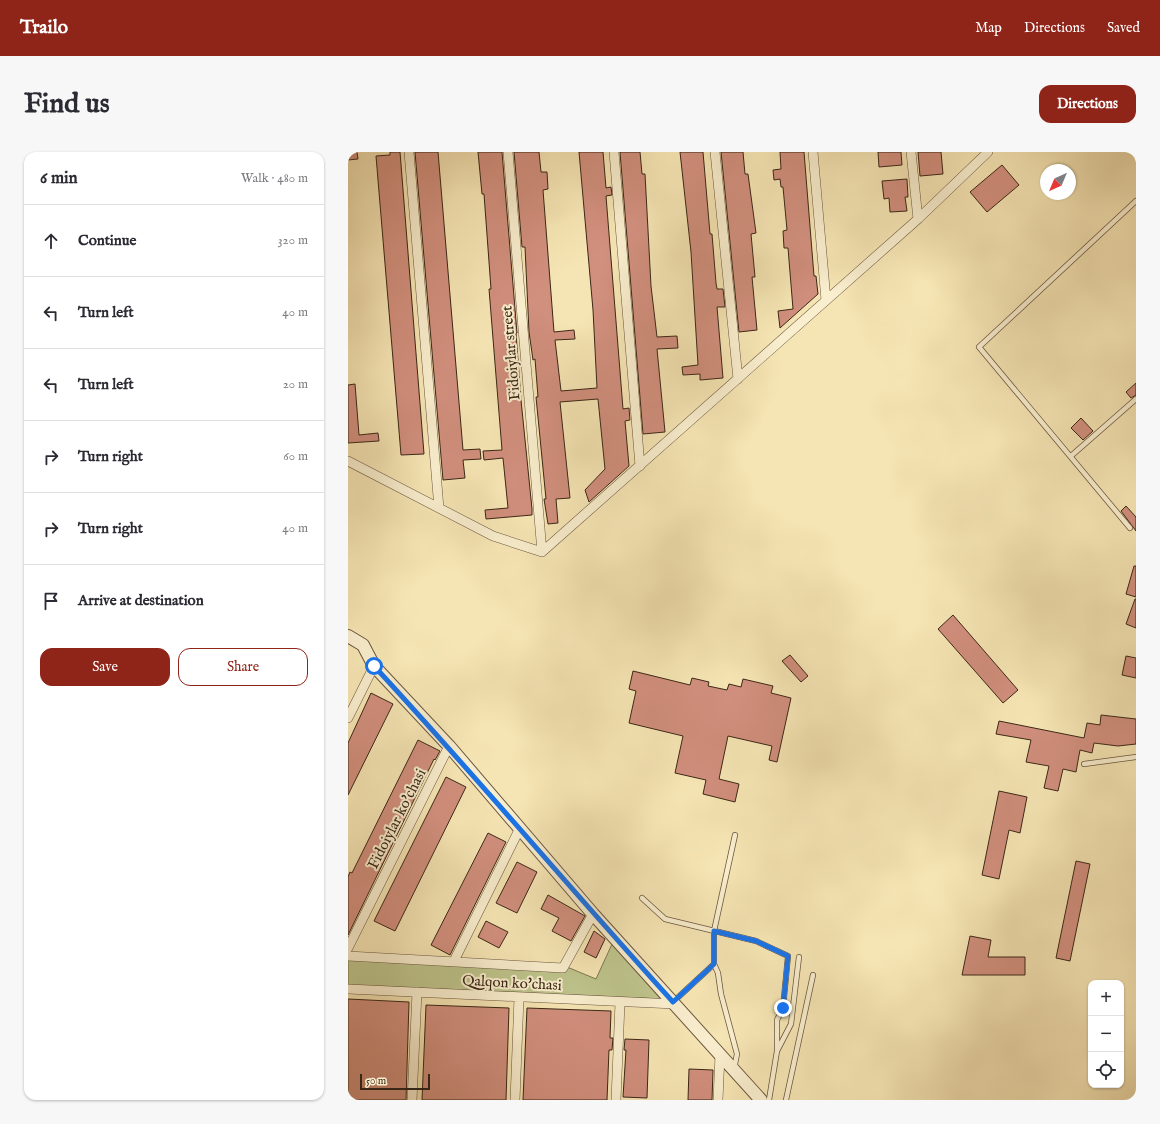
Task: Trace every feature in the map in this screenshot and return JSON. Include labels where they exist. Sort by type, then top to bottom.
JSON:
[{"type":"street","points":[[409,152],[439,508]]},
{"type":"street","name":"Fidoiylar street","points":[[508,152],[542,552]]},
{"type":"street","points":[[614,152],[640,466]]},
{"type":"street","points":[[715,152],[738,379]]},
{"type":"street","points":[[813,152],[826,300]]},
{"type":"street","points":[[911,152],[918,219]]},
{"type":"street","points":[[348,461],[493,536],[542,552],[918,219],[988,152]]},
{"type":"street","points":[[348,636],[363,645],[374,666],[449,746],[519,830],[760,1100]]},
{"type":"street","points":[[348,718],[374,666]]},
{"type":"street","name":"Fidoiylar ko'chasi","points":[[348,948],[449,746]]},
{"type":"street","points":[[454,961],[519,830]]},
{"type":"street","points":[[348,956],[563,968],[593,914]]},
{"type":"street","name":"Qalqon ko'chasi","points":[[348,989],[620,1003],[674,1003]]},
{"type":"street","points":[[412,1100],[417,992]]},
{"type":"street","points":[[514,1100],[519,998]]},
{"type":"street","points":[[616,1100],[620,1003]]},
{"type":"street","points":[[718,1100],[720,1055]]},
{"type":"lane","points":[[1130,528],[979,347],[1136,201]]},
{"type":"lane","points":[[1071,456],[1136,398]]},
{"type":"lane","points":[[1084,764],[1136,757]]},
{"type":"lane","points":[[734,1071],[737,1054],[721,994],[718,973],[714,964],[714,931],[735,835]]},
{"type":"lane","points":[[642,898],[664,919],[756,941],[788,956],[783,1008],[777,1020],[777,1051],[769,1100]]},
{"type":"lane","points":[[777,1051],[791,1024],[799,957]]},
{"type":"lane","points":[[674,1003],[714,964]]},
{"type":"lane","points":[[786,1100],[813,975]]},
{"type":"green space","points":[[612,944],[661,999],[348,985],[348,960],[567,967],[596,979]]},
{"type":"building","points":[[348,152],[357,152],[358,159],[348,160]]},
{"type":"building","points":[[390,152],[400,152],[424,454],[401,455],[376,156],[390,155]]},
{"type":"building","points":[[415,152],[438,152],[463,450],[480,449],[481,459],[463,460],[465,478],[443,480]]},
{"type":"building","points":[[478,152],[502,152],[521,400],[532,509],[532,515],[486,519],[485,510],[508,508],[503,458],[484,460],[483,451],[502,450],[489,289],[491,289],[484,194],[482,194]]},
{"type":"building","points":[[514,152],[539,152],[541,172],[547,172],[548,189],[543,190],[554,332],[574,330],[575,339],[555,340],[561,391],[597,388],[593,310],[579,152],[603,152],[606,188],[611,187],[612,195],[606,196],[623,409],[629,408],[630,420],[625,421],[629,466],[589,502],[585,490],[605,469],[598,399],[560,402],[570,498],[556,499],[558,523],[548,524],[544,499],[546,499],[536,397],[538,397],[535,359],[533,360],[529,332],[525,247],[522,247]]},
{"type":"building","points":[[620,152],[640,152],[642,174],[645,174],[651,286],[657,337],[677,336],[678,348],[657,349],[665,432],[643,434]]},
{"type":"building","points":[[680,152],[703,152],[716,283],[717,289],[723,289],[725,307],[717,307],[723,378],[700,380],[700,374],[683,375],[682,367],[698,365],[691,252]]},
{"type":"building","points":[[721,152],[743,152],[745,174],[748,174],[756,233],[751,234],[755,277],[752,277],[757,330],[739,332]]},
{"type":"building","points":[[780,152],[804,152],[814,276],[816,276],[818,294],[780,328],[778,311],[793,309],[788,248],[784,248],[783,231],[787,230],[783,187],[781,187],[780,179],[774,180],[773,170],[781,169]]},
{"type":"building","points":[[878,152],[901,152],[902,165],[879,167]]},
{"type":"building","points":[[918,152],[941,152],[943,174],[920,176]]},
{"type":"building","points":[[1002,165],[1019,185],[987,212],[970,192]]},
{"type":"building","points":[[907,179],[908,197],[905,197],[907,211],[890,212],[889,198],[884,199],[882,181]]},
{"type":"building","points":[[1136,383],[1136,395],[1131,398],[1126,392]]},
{"type":"building","points":[[355,384],[359,435],[378,433],[379,441],[348,443],[348,385]]},
{"type":"building","points":[[1081,418],[1093,431],[1083,440],[1071,428]]},
{"type":"building","points":[[1126,506],[1136,517],[1136,531],[1121,511]]},
{"type":"building","points":[[1134,566],[1136,566],[1136,597],[1126,594]]},
{"type":"building","points":[[1136,599],[1136,628],[1126,624]]},
{"type":"building","points":[[953,615],[1018,690],[1003,703],[938,629]]},
{"type":"building","points":[[790,655],[808,676],[801,682],[782,661]]},
{"type":"building","points":[[1126,656],[1136,658],[1136,678],[1122,675]]},
{"type":"building","points":[[633,671],[690,685],[692,678],[709,682],[708,686],[727,690],[729,684],[741,687],[743,679],[773,686],[771,693],[791,698],[777,762],[769,760],[772,746],[728,736],[719,779],[739,784],[735,802],[703,794],[706,780],[675,773],[683,736],[629,723],[636,691],[629,689]]},
{"type":"building","points":[[371,693],[393,704],[348,795],[348,743]]},
{"type":"building","points":[[1101,715],[1136,719],[1136,744],[1118,746],[1094,743],[1092,753],[1080,750],[1076,772],[1063,769],[1058,791],[1044,788],[1049,766],[1026,762],[1031,740],[996,734],[999,721],[1084,738],[1087,723],[1100,725]]},
{"type":"building","points":[[418,740],[440,751],[435,760],[434,759],[348,935],[348,877],[350,872],[352,873]]},
{"type":"building","points":[[446,777],[466,787],[395,931],[374,921]]},
{"type":"building","points":[[999,791],[1027,797],[1020,833],[1009,830],[999,879],[982,875]]},
{"type":"building","points":[[488,833],[506,842],[450,955],[431,945]]},
{"type":"building","points":[[1076,861],[1090,864],[1070,961],[1056,958]]},
{"type":"building","points":[[517,862],[537,872],[517,913],[496,903]]},
{"type":"building","points":[[548,895],[585,916],[571,941],[552,931],[559,918],[541,909]]},
{"type":"building","points":[[486,921],[508,932],[499,948],[478,937]]},
{"type":"building","points":[[594,931],[605,939],[596,958],[584,952]]},
{"type":"building","points":[[970,936],[991,940],[988,957],[1025,957],[1025,975],[962,975]]},
{"type":"building","points":[[348,999],[409,1002],[406,1100],[348,1100]]},
{"type":"building","points":[[426,1005],[509,1008],[506,1100],[422,1100]]},
{"type":"building","points":[[527,1008],[611,1011],[610,1038],[613,1038],[612,1050],[609,1050],[607,1100],[523,1100]]},
{"type":"building","points":[[625,1039],[649,1040],[647,1098],[623,1097],[626,1050],[624,1050]]},
{"type":"building","points":[[689,1069],[713,1070],[712,1100],[688,1100]]},
{"type":"route","points":[[374,666],[449,746],[519,830],[673,1002],[714,964],[714,931],[756,941],[788,956],[783,1008]]}]
